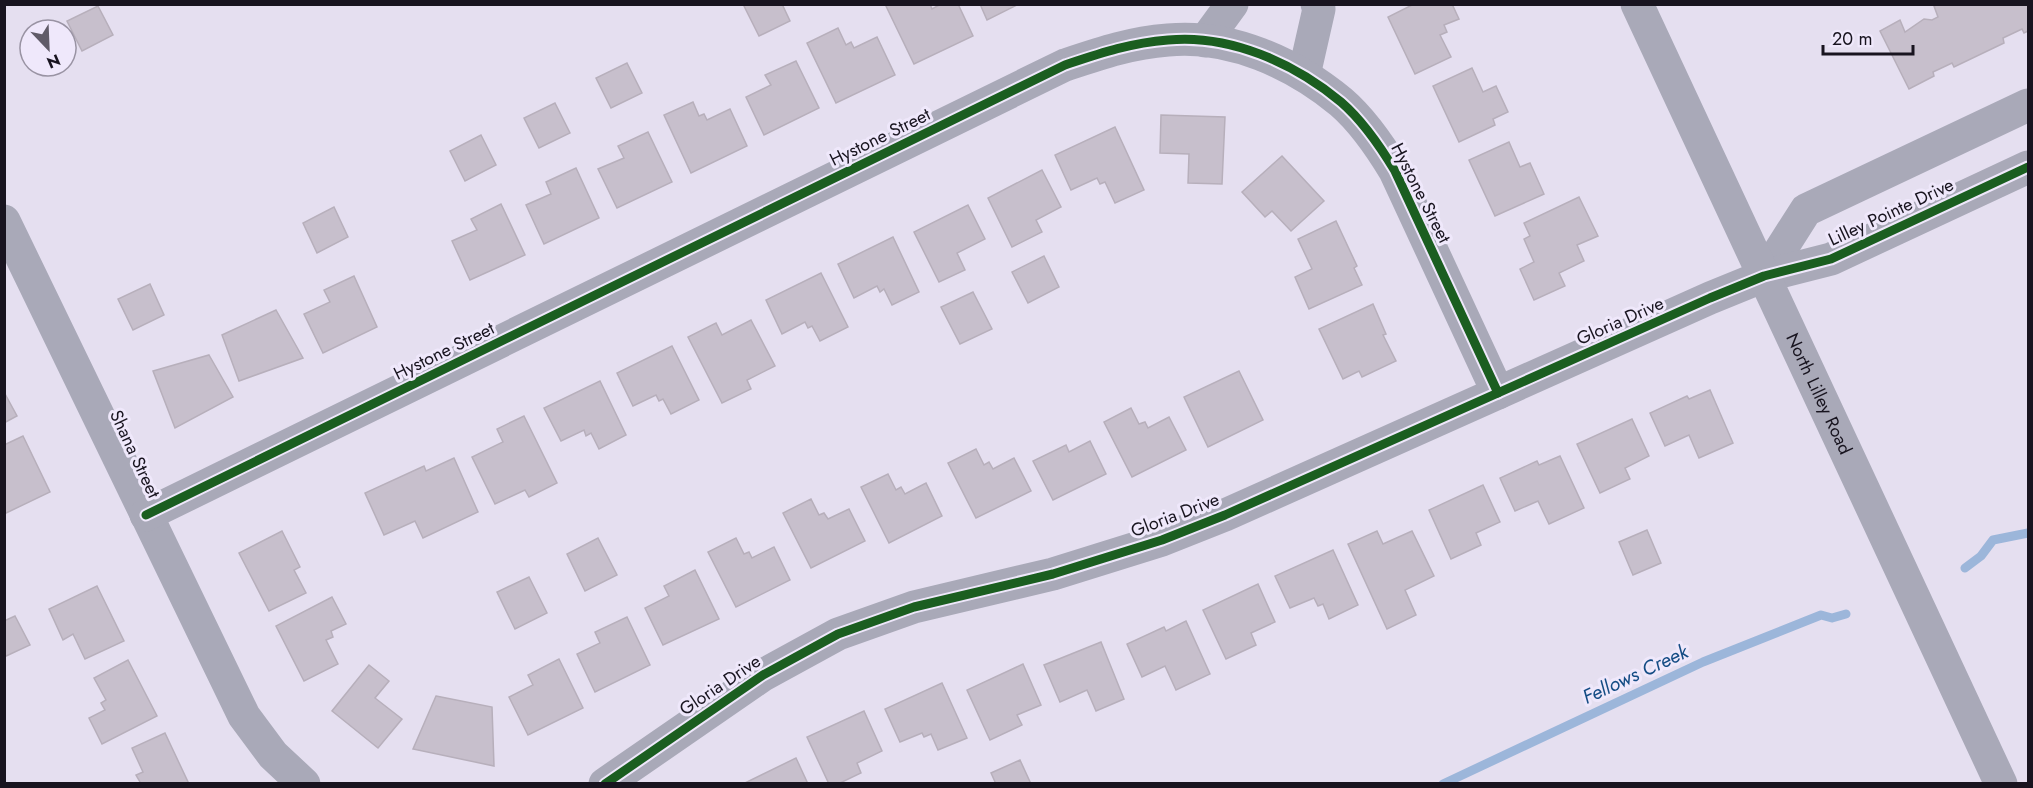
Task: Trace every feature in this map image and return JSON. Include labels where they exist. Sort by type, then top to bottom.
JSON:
[{"type":"street","points":[[1205,41],[1232,4]]},
{"type":"street","points":[[1304,75],[1319,9],[1317,4]]},
{"type":"street","name":"North Lilley Road","points":[[1637,4],[2001,783]]},
{"type":"street","name":"Hystone Street","points":[[146,515],[1065,65],[1119,47],[1169,39],[1220,43],[1267,57],[1304,75],[1342,103],[1375,138],[1395,171],[1498,393]]},
{"type":"street","name":"Lilley Pointe Drive","points":[[1764,276],[1806,210],[2028,105]]},
{"type":"street","name":"Lilley Pointe Drive","points":[[1764,276],[1831,259],[2028,167]]},
{"type":"street","name":"Shana Street","points":[[4,221],[244,716],[273,755],[304,783]]},
{"type":"street","name":"Gloria Drive","points":[[605,783],[763,675],[838,634],[914,607],[1053,574],[1162,540],[1764,276]]},
{"type":"building","points":[[747,4],[782,4],[790,21],[759,36],[744,6]]},
{"type":"building","points":[[885,4],[930,4],[932,9],[941,4],[958,4],[973,36],[914,64]]},
{"type":"building","points":[[980,4],[1019,4],[987,20]]},
{"type":"building","points":[[1414,4],[1452,4],[1459,19],[1444,25],[1447,32],[1440,35],[1451,57],[1415,74],[1388,17]]},
{"type":"building","points":[[1938,4],[2028,4],[2028,31],[2024,33],[2022,29],[2003,38],[2004,43],[1954,67],[1952,63],[1933,72],[1934,76],[1909,89],[1880,31],[1900,20],[1905,32],[1924,19],[1932,20],[1938,17],[1934,6]]},
{"type":"building","points":[[98,6],[113,35],[82,51],[78,43],[78,18],[73,18]]},
{"type":"building","points":[[838,28],[846,45],[851,42],[854,48],[877,37],[895,75],[836,103],[807,43]]},
{"type":"building","points":[[796,61],[819,108],[764,135],[746,97],[771,85],[765,75]]},
{"type":"building","points":[[627,63],[642,93],[611,108],[596,78]]},
{"type":"building","points":[[1472,68],[1483,92],[1496,86],[1508,112],[1493,119],[1495,125],[1459,142],[1433,86]]},
{"type":"building","points":[[693,102],[699,116],[704,114],[707,120],[730,109],[747,146],[691,173],[664,115]]},
{"type":"building","points":[[555,103],[570,133],[539,148],[524,118]]},
{"type":"building","points":[[1161,115],[1225,117],[1222,184],[1188,183],[1189,154],[1160,153]]},
{"type":"building","points":[[1115,127],[1144,190],[1115,203],[1105,182],[1100,184],[1097,178],[1071,190],[1055,155]]},
{"type":"building","points":[[648,132],[672,182],[617,208],[598,169],[624,158],[618,146]]},
{"type":"building","points":[[481,135],[496,165],[465,181],[450,151]]},
{"type":"building","points":[[1509,142],[1520,167],[1530,163],[1544,194],[1495,216],[1469,160]]},
{"type":"building","points":[[1282,156],[1324,201],[1291,231],[1272,211],[1265,217],[1242,192]]},
{"type":"building","points":[[576,168],[599,218],[544,244],[526,205],[551,194],[546,182]]},
{"type":"building","points":[[1042,170],[1061,207],[1036,220],[1042,232],[1012,247],[988,198]]},
{"type":"building","points":[[1579,197],[1598,236],[1577,245],[1584,261],[1559,273],[1565,286],[1534,300],[1520,269],[1534,262],[1524,239],[1530,236],[1524,223]]},
{"type":"building","points":[[501,204],[525,255],[470,280],[452,241],[477,230],[471,219]]},
{"type":"building","points":[[968,205],[985,239],[957,253],[965,270],[939,282],[914,232]]},
{"type":"building","points":[[334,207],[348,237],[317,253],[303,223]]},
{"type":"building","points":[[1336,221],[1357,266],[1354,268],[1362,285],[1309,309],[1295,277],[1312,269],[1298,239]]},
{"type":"building","points":[[893,237],[919,292],[892,305],[884,289],[880,292],[877,286],[854,298],[838,264]]},
{"type":"building","points":[[1044,256],[1059,287],[1028,303],[1012,272]]},
{"type":"building","points":[[821,273],[848,327],[820,341],[812,326],[808,328],[805,322],[782,334],[766,300]]},
{"type":"building","points":[[354,276],[377,327],[323,353],[304,314],[330,302],[324,290]]},
{"type":"building","points":[[150,284],[164,315],[133,330],[118,299]]},
{"type":"building","points":[[973,292],[992,329],[960,344],[941,307]]},
{"type":"building","points":[[1373,304],[1386,334],[1383,335],[1396,361],[1362,377],[1359,371],[1343,379],[1319,329]]},
{"type":"building","points":[[276,310],[303,358],[239,381],[222,335]]},
{"type":"building","points":[[751,320],[775,366],[747,380],[751,389],[722,403],[688,337],[716,323],[722,335]]},
{"type":"building","points":[[672,346],[699,400],[671,414],[663,399],[659,401],[656,395],[633,406],[617,373]]},
{"type":"building","points":[[209,355],[233,397],[175,428],[153,371]]},
{"type":"building","points":[[1239,371],[1263,420],[1208,447],[1184,397]]},
{"type":"building","points":[[600,381],[626,435],[599,449],[591,433],[586,436],[584,430],[561,441],[544,408]]},
{"type":"building","points":[[1710,390],[1733,443],[1699,458],[1689,435],[1665,446],[1650,413],[1687,396],[1689,399]]},
{"type":"building","points":[[4,392],[17,416],[4,423]]},
{"type":"building","points":[[1131,408],[1139,424],[1145,422],[1148,428],[1169,417],[1186,450],[1132,477],[1104,422]]},
{"type":"building","points":[[524,416],[557,483],[529,497],[525,490],[495,504],[472,457],[503,442],[497,429]]},
{"type":"building","points":[[1632,419],[1649,456],[1625,468],[1630,479],[1600,493],[1577,444]]},
{"type":"building","points":[[23,436],[50,492],[4,514],[4,445]]},
{"type":"building","points":[[1090,441],[1106,474],[1053,500],[1033,461],[1066,445],[1069,452]]},
{"type":"building","points":[[976,449],[984,465],[989,462],[993,469],[1014,458],[1031,491],[976,518],[948,463]]},
{"type":"building","points":[[1560,456],[1584,508],[1549,524],[1538,501],[1515,511],[1500,478],[1537,461],[1539,465]]},
{"type":"building","points":[[454,458],[478,512],[423,538],[415,521],[384,535],[365,493],[424,466],[426,471]]},
{"type":"building","points":[[888,474],[896,490],[901,487],[905,494],[926,483],[942,516],[889,543],[861,487]]},
{"type":"building","points":[[1483,485],[1500,522],[1476,533],[1481,545],[1451,559],[1429,510]]},
{"type":"building","points":[[811,499],[819,515],[824,513],[828,519],[849,509],[865,541],[811,568],[783,513]]},
{"type":"building","points":[[1647,530],[1661,563],[1633,575],[1619,542]]},
{"type":"building","points":[[282,531],[300,567],[294,570],[306,593],[269,611],[239,553]]},
{"type":"building","points":[[1377,531],[1383,544],[1412,531],[1434,576],[1405,590],[1416,615],[1387,629],[1348,544]]},
{"type":"building","points":[[598,538],[617,575],[585,591],[567,554]]},
{"type":"building","points":[[736,538],[744,554],[749,552],[752,558],[774,547],[790,580],[736,607],[708,552]]},
{"type":"building","points":[[1333,550],[1358,605],[1329,619],[1323,604],[1318,606],[1314,598],[1290,608],[1275,576]]},
{"type":"building","points":[[695,570],[719,619],[663,645],[645,608],[669,596],[664,586]]},
{"type":"building","points":[[529,577],[547,613],[515,629],[497,592]]},
{"type":"building","points":[[1258,584],[1275,622],[1251,633],[1256,645],[1226,659],[1203,610]]},
{"type":"building","points":[[97,586],[124,641],[85,659],[73,634],[63,640],[49,609]]},
{"type":"building","points":[[332,597],[346,624],[331,631],[333,637],[326,640],[338,664],[304,681],[276,626]]},
{"type":"building","points":[[15,616],[30,645],[4,657],[4,621]]},
{"type":"building","points":[[627,617],[650,665],[595,692],[577,654],[600,643],[595,632]]},
{"type":"building","points":[[1186,621],[1210,674],[1176,690],[1165,666],[1142,677],[1127,644],[1164,627],[1166,631]]},
{"type":"building","points":[[1101,642],[1124,699],[1096,711],[1087,690],[1060,702],[1044,665]]},
{"type":"building","points":[[559,659],[583,708],[528,735],[509,697],[533,685],[528,675]]},
{"type":"building","points":[[128,660],[157,716],[102,744],[89,718],[105,710],[101,703],[106,700],[94,678]]},
{"type":"building","points":[[1023,664],[1041,705],[1017,715],[1022,725],[990,740],[967,690]]},
{"type":"building","points":[[369,665],[389,681],[375,698],[402,719],[378,748],[332,711]]},
{"type":"building","points":[[942,683],[967,738],[938,750],[931,734],[924,737],[922,733],[900,742],[885,709]]},
{"type":"building","points":[[436,696],[492,707],[494,766],[413,749]]},
{"type":"building","points":[[864,711],[882,751],[857,763],[861,773],[838,784],[829,784],[807,737]]},
{"type":"building","points":[[165,733],[189,784],[137,784],[140,782],[136,775],[143,772],[132,748]]},
{"type":"building","points":[[796,758],[808,784],[743,784]]},
{"type":"building","points":[[1020,760],[1031,784],[996,784],[991,773]]},
{"type":"waterway","name":"Fellows Creek","points":[[1965,568],[1981,556],[1993,540],[2028,533]]},
{"type":"waterway","name":"Fellows Creek","points":[[1443,784],[1703,662],[1821,615],[1832,618],[1846,614]]},
{"type":"cycle path","points":[[146,515],[1065,65],[1128,46],[1154,41],[1191,39],[1215,42],[1260,54],[1303,75],[1323,88],[1357,117],[1395,171],[1498,393]]},
{"type":"cycle path","points":[[605,784],[763,675],[838,634],[914,607],[1053,574],[1162,540],[1225,515],[1710,298],[1764,276],[1831,259],[2028,167]]}]
